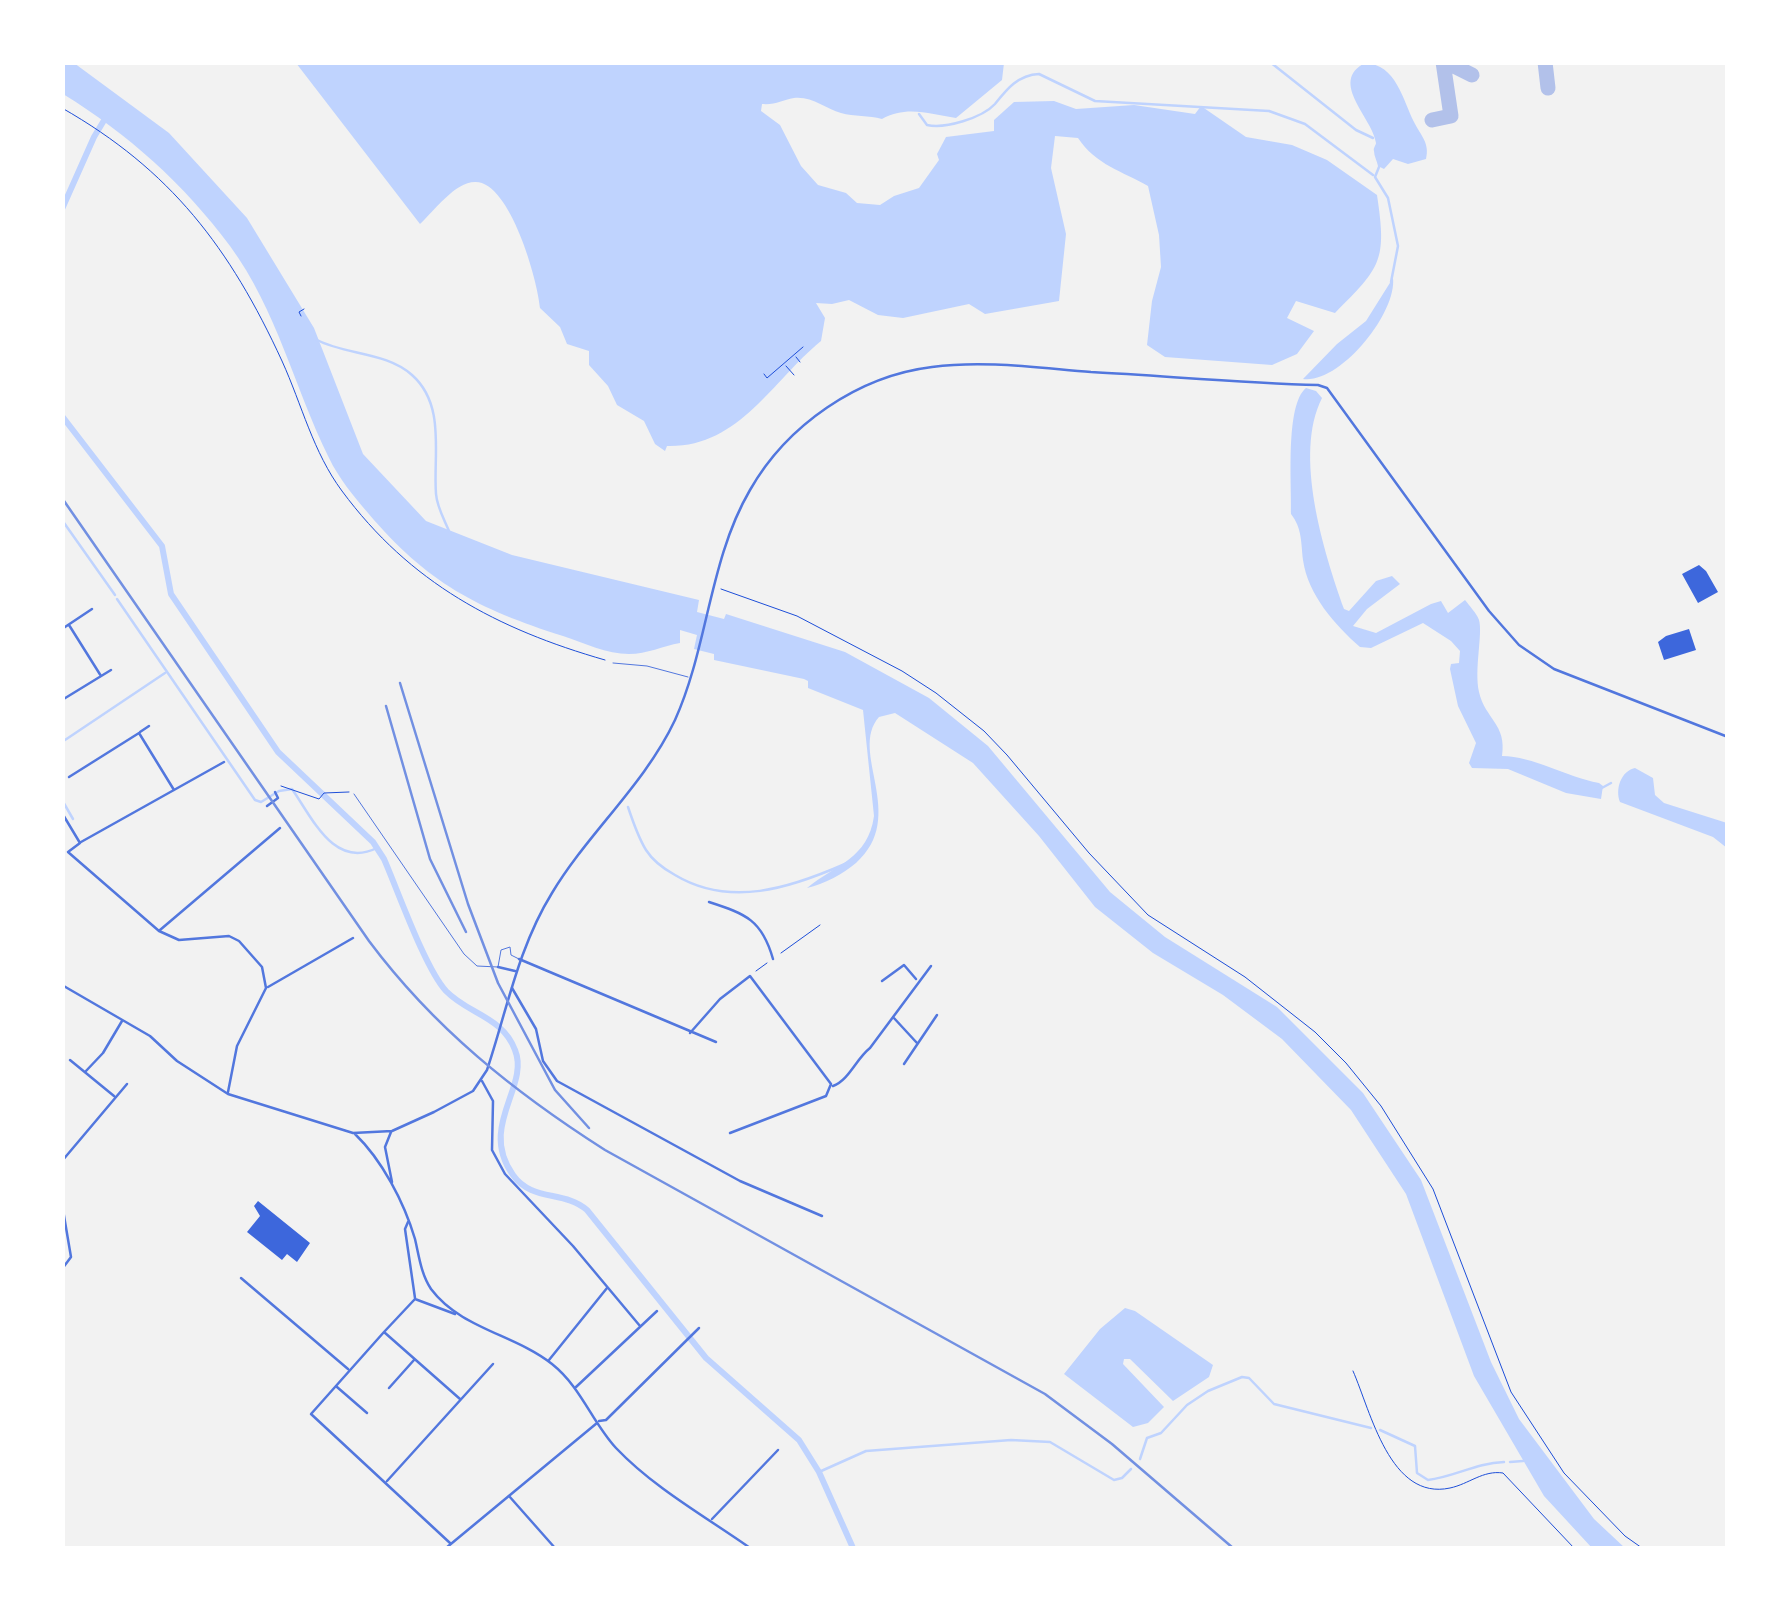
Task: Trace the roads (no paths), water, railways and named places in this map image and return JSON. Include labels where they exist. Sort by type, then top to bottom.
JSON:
[{"type":"street","points":[[62,984],[122,1020],[228,1094],[353,1133],[392,1131],[469,1094],[482,1082],[519,958],[561,878],[665,739],[690,677],[733,525],[750,489],[772,458],[826,408],[880,379],[930,367],[955,364],[1326,388],[1489,610],[1526,650],[1568,675],[1728,737]]},
{"type":"street","points":[[62,629],[92,609]]},
{"type":"street","points":[[69,625],[101,676]]},
{"type":"street","points":[[62,700],[110,670]]},
{"type":"street","points":[[70,777],[149,726]]},
{"type":"street","points":[[139,733],[175,791]]},
{"type":"street","points":[[62,856],[80,842],[224,762]]},
{"type":"street","points":[[267,806],[276,794]]},
{"type":"street","points":[[62,813],[80,842]]},
{"type":"street","points":[[158,931],[280,828]]},
{"type":"street","points":[[68,852],[158,931],[179,940],[217,934],[239,941],[262,968],[266,988]]},
{"type":"street","points":[[709,902],[741,912],[759,927],[772,959]]},
{"type":"street","points":[[228,1094],[237,1046],[266,988],[353,938]]},
{"type":"street","points":[[519,958],[716,1042]]},
{"type":"street","points":[[882,981],[904,965],[917,980]]},
{"type":"street","points":[[831,1085],[842,1082],[931,966]]},
{"type":"street","points":[[498,967],[515,971]]},
{"type":"street","points":[[690,1033],[720,998],[750,976],[831,1085]]},
{"type":"street","points":[[511,986],[536,1030],[543,1062],[557,1081],[740,1181],[822,1216]]},
{"type":"street","points":[[904,1064],[937,1015]]},
{"type":"street","points":[[892,1016],[917,1043]]},
{"type":"street","points":[[85,1072],[103,1053],[122,1020]]},
{"type":"street","points":[[70,1060],[115,1096]]},
{"type":"street","points":[[482,1082],[493,1101],[492,1150],[504,1174],[640,1326]]},
{"type":"street","points":[[62,1161],[127,1084]]},
{"type":"street","points":[[730,1133],[826,1096],[831,1085]]},
{"type":"street","points":[[392,1131],[384,1147],[393,1189]]},
{"type":"street","points":[[353,1133],[372,1151],[393,1189],[428,1285],[456,1314]]},
{"type":"street","points":[[62,1204],[71,1256],[62,1269]]},
{"type":"street","points":[[408,1222],[415,1299],[312,1414],[453,1546]]},
{"type":"street","points":[[241,1278],[349,1370]]},
{"type":"street","points":[[548,1361],[608,1287]]},
{"type":"street","points":[[415,1299],[513,1339],[548,1361],[576,1388],[615,1447],[750,1548]]},
{"type":"street","points":[[576,1388],[656,1311]]},
{"type":"street","points":[[446,1548],[598,1422],[606,1420],[699,1328]]},
{"type":"street","points":[[384,1332],[460,1400]]},
{"type":"street","points":[[389,1388],[415,1359]]},
{"type":"street","points":[[386,1482],[493,1364]]},
{"type":"street","points":[[336,1386],[367,1414]]},
{"type":"street","points":[[712,1521],[778,1450]]},
{"type":"street","points":[[508,1495],[555,1548]]},
{"type":"lane","points":[[612,663],[647,666],[690,677]]},
{"type":"lane","points":[[354,794],[464,954],[477,966],[498,967],[500,950],[510,948],[511,955],[519,958]]},
{"type":"water","points":[[62,63],[74,63],[169,133],[247,218],[314,328],[363,454],[426,521],[512,555],[699,600],[697,612],[724,619],[726,614],[845,652],[929,698],[988,746],[1110,892],[1165,937],[1277,1007],[1363,1093],[1421,1180],[1491,1362],[1519,1419],[1594,1519],[1625,1548],[1592,1548],[1544,1496],[1474,1376],[1406,1194],[1351,1110],[1282,1039],[1223,995],[1153,953],[1095,907],[1039,836],[973,763],[895,713],[879,717],[871,731],[878,825],[871,845],[845,871],[807,888],[858,851],[871,830],[874,816],[863,710],[808,688],[804,679],[714,660],[714,654],[694,649],[697,635],[680,630],[680,643],[621,654],[505,615],[433,576],[390,537],[333,465],[273,322],[230,246],[154,162],[63,94]]},
{"type":"water","points":[[296,63],[1004,63],[1002,80],[956,118],[909,111],[882,119],[851,115],[801,98],[762,104],[761,111],[780,125],[801,166],[818,185],[846,193],[857,203],[880,205],[919,188],[939,160],[937,154],[946,137],[994,131],[994,120],[1014,102],[1054,101],[1076,109],[1134,105],[1195,114],[1201,106],[1246,137],[1292,145],[1327,160],[1377,195],[1380,249],[1371,273],[1335,313],[1296,301],[1287,318],[1314,331],[1297,354],[1272,365],[1165,357],[1147,345],[1161,267],[1159,235],[1148,186],[1101,161],[1078,138],[1055,136],[1051,168],[1066,234],[1059,301],[985,314],[969,304],[903,318],[878,315],[849,300],[816,303],[825,318],[821,341],[753,409],[715,436],[692,444],[667,446],[665,451],[655,444],[644,421],[617,405],[608,386],[589,365],[589,351],[567,344],[560,327],[540,308],[528,256],[500,197],[488,186],[467,183],[452,192],[420,224]]},
{"type":"water","points":[[1365,63],[1384,70],[1397,85],[1426,144],[1426,159],[1408,164],[1393,159],[1384,169],[1378,166],[1373,133],[1351,90],[1355,71]]},
{"type":"water","points":[[1393,278],[1386,309],[1363,343],[1333,370],[1318,378],[1303,379],[1366,321]]},
{"type":"water","points":[[1306,388],[1322,398],[1310,447],[1311,475],[1321,532],[1344,609],[1349,611],[1376,581],[1392,576],[1400,584],[1367,609],[1353,626],[1376,633],[1431,604],[1441,601],[1448,613],[1465,600],[1479,620],[1479,692],[1499,729],[1502,756],[1526,759],[1599,783],[1603,786],[1601,799],[1566,793],[1508,769],[1472,768],[1469,763],[1476,743],[1458,706],[1450,669],[1451,664],[1459,663],[1460,651],[1451,641],[1423,623],[1371,648],[1360,647],[1324,608],[1310,585],[1299,530],[1291,514],[1292,428],[1299,397]]},
{"type":"water","points":[[1635,768],[1653,778],[1655,795],[1664,803],[1727,823],[1727,848],[1713,837],[1620,802],[1620,781]]},
{"type":"water","points":[[1125,1308],[1213,1365],[1209,1377],[1173,1401],[1130,1359],[1124,1359],[1123,1364],[1164,1407],[1148,1423],[1133,1427],[1064,1374],[1100,1329]]},
{"type":"waterway","points":[[1270,62],[1356,130],[1373,138]]},
{"type":"waterway","points":[[919,114],[927,125],[963,121],[989,109],[1019,80],[1039,74],[1095,101],[1269,111],[1305,124],[1373,175]]},
{"type":"waterway","points":[[62,209],[106,117]]},
{"type":"waterway","points":[[1379,167],[1375,177],[1388,198],[1398,246],[1391,282]]},
{"type":"waterway","points":[[317,340],[391,362],[423,387],[436,431],[437,499],[449,531]]},
{"type":"waterway","points":[[62,416],[162,546],[171,594],[278,752],[373,842],[438,980],[455,999],[494,1023],[509,1039],[518,1064],[501,1140],[513,1175],[529,1189],[587,1210],[706,1358],[799,1440],[819,1472],[853,1548]]},
{"type":"waterway","points":[[62,520],[115,595]]},
{"type":"waterway","points":[[117,599],[255,800],[261,802],[279,791],[292,789],[326,838],[337,846],[362,853],[377,848]]},
{"type":"waterway","points":[[62,742],[165,673]]},
{"type":"waterway","points":[[1600,789],[1611,783]]},
{"type":"waterway","points":[[62,800],[73,819]]},
{"type":"waterway","points":[[628,807],[641,840],[655,861],[671,873],[717,891],[782,887],[845,864]]},
{"type":"waterway","points":[[1140,1459],[1147,1438],[1161,1433],[1187,1405],[1242,1377],[1249,1378],[1274,1404],[1371,1428]]},
{"type":"waterway","points":[[1380,1430],[1415,1446],[1417,1473],[1428,1480],[1504,1462]]},
{"type":"waterway","points":[[819,1472],[866,1451],[1011,1440],[1050,1442],[1114,1480],[1131,1469]]},
{"type":"waterway","points":[[1510,1462],[1523,1461]]},
{"type":"railway","points":[[62,498],[369,941],[448,1030],[507,1081],[605,1150],[1045,1394],[1112,1444],[1233,1548]]},
{"type":"railway","points":[[400,683],[468,904],[498,983],[555,1090],[589,1128]]},
{"type":"railway","points":[[386,706],[430,859],[466,932]]}]
